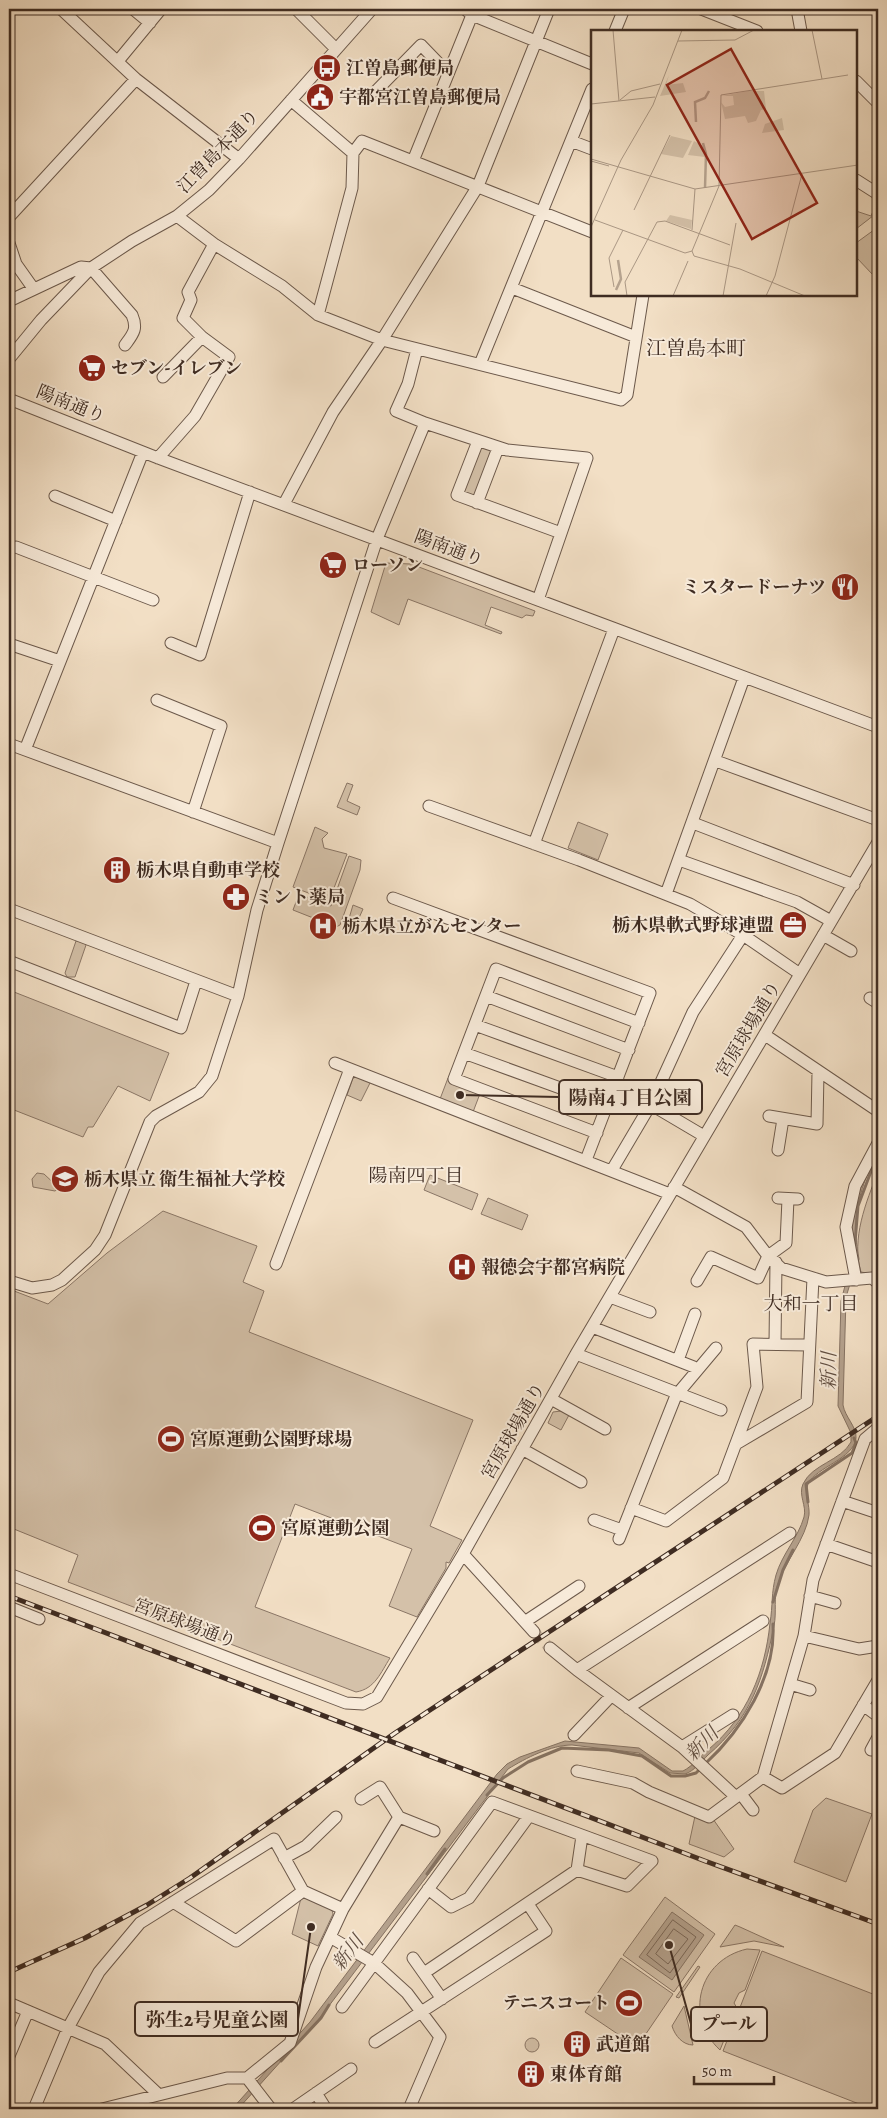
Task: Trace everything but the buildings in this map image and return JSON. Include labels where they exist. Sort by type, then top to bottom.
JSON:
[{"type":"street","points":[[61,9],[136,79],[239,159]]},
{"type":"street","points":[[133,9],[150,23]]},
{"type":"street","points":[[118,61],[161,9]]},
{"type":"street","points":[[296,9],[336,49]]},
{"type":"street","name":"江曽島本通り","points":[[9,359],[41,320],[92,268],[132,240],[177,216],[208,190],[239,159],[372,9]]},
{"type":"street","points":[[284,504],[333,412],[382,340],[478,186],[549,9]]},
{"type":"street","points":[[615,30],[624,9]]},
{"type":"street","points":[[701,9],[754,30]]},
{"type":"street","points":[[797,9],[801,30]]},
{"type":"street","points":[[413,161],[448,73],[468,12],[591,64]]},
{"type":"street","points":[[376,91],[421,45],[448,73]]},
{"type":"street","points":[[9,217],[136,79]]},
{"type":"street","points":[[857,81],[878,103]]},
{"type":"street","points":[[480,364],[591,91]]},
{"type":"street","points":[[291,100],[353,153]]},
{"type":"street","points":[[318,315],[352,188],[353,153],[362,141],[591,232]]},
{"type":"street","points":[[571,141],[591,149]]},
{"type":"street","points":[[857,181],[878,194]]},
{"type":"street","points":[[177,216],[214,244],[282,286],[318,315],[382,340],[621,400],[627,395],[643,296]]},
{"type":"street","points":[[9,243],[16,264],[34,288]]},
{"type":"street","points":[[158,458],[196,416],[229,357],[202,338],[183,318],[191,300],[188,292],[214,244]]},
{"type":"street","points":[[9,301],[81,267],[92,268],[132,315],[136,325],[135,331],[125,345]]},
{"type":"street","points":[[512,288],[636,338]]},
{"type":"street","points":[[163,377],[202,338]]},
{"type":"street","points":[[417,349],[408,384],[396,412],[498,448],[587,458],[538,600]]},
{"type":"street","name":"陽南通り","points":[[9,399],[158,458],[878,727]]},
{"type":"street","points":[[9,1281],[30,1288],[52,1285],[62,1280],[97,1248],[105,1235],[150,1122],[155,1116],[198,1093],[210,1080],[238,996],[257,910],[377,539],[425,423]]},
{"type":"street","points":[[478,441],[457,495],[561,533]]},
{"type":"street","points":[[477,503],[498,448]]},
{"type":"street","points":[[25,750],[143,452]]},
{"type":"street","points":[[171,643],[200,655],[250,492]]},
{"type":"street","points":[[55,496],[116,521]]},
{"type":"street","points":[[16,547],[153,600]]},
{"type":"street","points":[[534,844],[614,629]]},
{"type":"street","points":[[9,644],[60,661]]},
{"type":"street","points":[[666,894],[716,761],[744,678]]},
{"type":"street","points":[[157,700],[221,726],[193,812]]},
{"type":"street","points":[[9,744],[278,843]]},
{"type":"street","points":[[716,761],[878,820]]},
{"type":"street","points":[[429,806],[666,894],[717,918],[800,974]]},
{"type":"street","points":[[692,823],[854,885]]},
{"type":"street","name":"宮原球場通り","points":[[9,1574],[346,1703],[363,1704],[377,1697],[463,1554],[576,1354],[672,1190],[823,935],[877,848]]},
{"type":"street","points":[[679,860],[797,902],[832,921]]},
{"type":"street","points":[[393,898],[650,993],[586,1160]]},
{"type":"street","points":[[9,909],[238,996]]},
{"type":"street","points":[[612,1170],[650,1104],[693,1012],[743,935]]},
{"type":"street","points":[[823,935],[851,951]]},
{"type":"street","points":[[9,961],[181,1028],[196,981]]},
{"type":"street","points":[[597,1133],[454,1079],[474,1025],[496,969],[639,1023]]},
{"type":"street","points":[[486,996],[628,1050]]},
{"type":"street","points":[[474,1025],[617,1080],[650,1104],[704,1136]]},
{"type":"street","points":[[765,1035],[878,1111]]},
{"type":"street","points":[[464,1053],[608,1105]]},
{"type":"street","points":[[335,1063],[612,1170],[672,1190],[746,1227],[781,1268],[793,1273],[826,1282],[872,1278],[878,1284]]},
{"type":"street","points":[[276,1264],[350,1069]]},
{"type":"street","points":[[769,1116],[817,1124],[818,1072]]},
{"type":"street","points":[[778,1150],[783,1119]]},
{"type":"street","points":[[856,1280],[846,1227],[855,1186],[878,1143]]},
{"type":"street","points":[[697,1281],[711,1256],[758,1278],[786,1243],[788,1199]]},
{"type":"street","points":[[772,1259],[775,1344]]},
{"type":"street","points":[[736,1444],[807,1402],[808,1345],[813,1278]]},
{"type":"street","points":[[610,1297],[650,1312]]},
{"type":"street","points":[[678,1360],[695,1314]]},
{"type":"street","points":[[592,1327],[694,1367]]},
{"type":"street","points":[[631,1508],[666,1522],[723,1478],[757,1387],[753,1344],[808,1345]]},
{"type":"street","points":[[594,1520],[620,1534],[678,1392],[716,1348]]},
{"type":"street","points":[[576,1354],[721,1410]]},
{"type":"street","points":[[551,1398],[605,1429]]},
{"type":"street","points":[[577,1771],[633,1783],[649,1792],[709,1817],[763,1777],[804,1636],[813,1580],[865,1439],[878,1428]]},
{"type":"street","points":[[522,1449],[582,1482]]},
{"type":"street","points":[[842,1501],[878,1513]]},
{"type":"street","points":[[577,1670],[790,1533]]},
{"type":"street","points":[[826,1544],[878,1562]]},
{"type":"street","points":[[463,1554],[534,1632]]},
{"type":"street","points":[[526,1621],[579,1586]]},
{"type":"street","points":[[810,1596],[835,1603]]},
{"type":"street","points":[[9,1607],[39,1619]]},
{"type":"street","points":[[628,1708],[763,1621]]},
{"type":"street","points":[[804,1636],[859,1649],[878,1646]]},
{"type":"street","points":[[550,1648],[682,1748],[753,1810]]},
{"type":"street","points":[[763,1777],[782,1788],[835,1753],[878,1680]]},
{"type":"street","points":[[790,1684],[810,1690]]},
{"type":"street","points":[[574,1735],[611,1696]]},
{"type":"street","points":[[863,1705],[878,1716]]},
{"type":"street","points":[[682,1748],[733,1715]]},
{"type":"street","points":[[871,1750],[878,1737]]},
{"type":"street","points":[[361,1799],[380,1787],[399,1817],[434,1831]]},
{"type":"street","points":[[342,2007],[366,1959],[428,1889],[492,1802],[652,1862],[627,1886],[577,1870]]},
{"type":"street","points":[[428,1889],[450,1907],[469,1898],[529,1816]]},
{"type":"street","points":[[284,1858],[306,1846],[336,1817]]},
{"type":"street","points":[[252,2085],[290,2043],[316,1967],[343,1909],[399,1817]]},
{"type":"street","points":[[424,1974],[577,1870],[582,1836]]},
{"type":"street","points":[[34,2109],[68,2028],[99,1972],[140,1922],[274,1839],[302,1891],[343,1909]]},
{"type":"street","points":[[173,1902],[236,1941],[302,1891]]},
{"type":"street","points":[[376,2042],[546,1932],[528,1904]]},
{"type":"street","points":[[330,1937],[366,1959],[407,1993],[440,2037],[409,2109]]},
{"type":"street","points":[[413,1958],[442,1999]]},
{"type":"street","points":[[9,2003],[105,2044],[158,2094]]},
{"type":"street","points":[[9,2056],[28,2011]]},
{"type":"street","points":[[293,2109],[351,2069]]},
{"type":"street","points":[[102,2109],[227,2078],[252,2085],[271,2109]]},
{"type":"street","points":[[316,2094],[326,2109]]},
{"type":"shaded area","points":[[878,200],[878,212],[857,228],[857,211],[871,216]]},
{"type":"shaded area","points":[[878,227],[878,277],[873,275],[857,258],[857,242]]},
{"type":"shaded area","points":[[482,446],[492,450],[476,497],[462,492]]},
{"type":"shaded area","points":[[386,563],[411,564],[535,611],[533,616],[526,615],[522,618],[491,607],[485,625],[502,632],[501,634],[408,599],[399,625],[371,612]]},
{"type":"shaded area","points":[[347,783],[353,785],[347,801],[360,807],[357,815],[337,807]]},
{"type":"shaded area","points":[[578,822],[608,834],[598,860],[568,848]]},
{"type":"shaded area","points":[[315,827],[328,833],[322,839],[324,848],[347,854],[329,901],[293,887]]},
{"type":"shaded area","points":[[349,856],[361,860],[360,870],[340,925],[336,927],[293,910],[299,894],[331,906]]},
{"type":"shaded area","points":[[353,905],[363,909],[354,929],[345,932]]},
{"type":"shaded area","points":[[82,940],[86,945],[75,977],[67,977],[65,973],[76,941]]},
{"type":"shaded area","points":[[9,990],[169,1053],[150,1101],[118,1086],[93,1127],[88,1127],[83,1137],[9,1108]]},
{"type":"shaded area","points":[[360,1076],[371,1081],[361,1101],[347,1095],[353,1078]]},
{"type":"shaded area","points":[[448,1078],[481,1091],[473,1112],[440,1099]]},
{"type":"shaded area","points":[[878,1172],[878,1279],[872,1274],[861,1272],[858,1247],[861,1221]]},
{"type":"shaded area","points":[[37,1173],[44,1174],[59,1188],[55,1191],[33,1187],[32,1179]]},
{"type":"shaded area","points":[[430,1175],[478,1194],[472,1210],[424,1190]]},
{"type":"shaded area","points":[[488,1198],[528,1215],[522,1230],[481,1214]]},
{"type":"shaded area","name":"宮原運動公園","points":[[163,1211],[257,1246],[243,1282],[264,1291],[249,1332],[473,1420],[430,1526],[462,1540],[449,1563],[446,1562],[446,1568],[417,1617],[389,1606],[412,1549],[295,1504],[255,1607],[390,1658],[373,1684],[363,1690],[356,1692],[68,1582],[78,1555],[9,1527],[9,1289],[48,1304],[107,1253]]},
{"type":"shaded area","points":[[561,1411],[569,1415],[561,1430],[548,1423],[553,1412]]},
{"type":"shaded area","points":[[826,1798],[872,1814],[846,1882],[794,1862],[813,1810]]},
{"type":"shaded area","points":[[695,1816],[713,1819],[734,1849],[724,1857],[689,1844]]},
{"type":"shaded area","points":[[305,1896],[332,1910],[333,1914],[318,1946],[292,1934],[301,1898]]},
{"type":"shaded area","points":[[665,1897],[715,1934],[674,1992],[623,1955]]},
{"type":"shaded area","points":[[735,1925],[784,1947],[754,1941],[720,1947]]},
{"type":"shaded area","points":[[747,1949],[760,1950],[745,1990],[739,1993],[734,2003],[737,2008],[720,2050],[709,2037],[702,2022],[700,2006],[702,1991],[707,1977],[717,1965],[730,1955]]},
{"type":"shaded area","points":[[762,1951],[878,1996],[878,2109],[872,2109],[723,2051]]},
{"type":"shaded area","name":"テニスコート","points":[[621,1958],[673,1994],[637,2047],[585,2012]]},
{"type":"shaded area","points":[[698,1966],[700,1967],[679,1998],[676,1997]]},
{"type":"shaded area","points":[[684,2006],[693,2045],[689,2045],[680,2039],[672,2026]]},
{"type":"shaded area","points":[[532,2038],[537,2040],[539,2045],[537,2050],[532,2052],[527,2050],[525,2045],[527,2040]]},
{"type":"water","points":[[878,1150],[877,1157],[866,1178],[857,1208],[856,1238],[858,1263],[851,1223],[858,1191]]},
{"type":"water","points":[[846,1282],[850,1284],[846,1297],[843,1405],[855,1430],[856,1438],[849,1452],[812,1478],[808,1484],[809,1515],[807,1524],[778,1584],[774,1626],[760,1681],[745,1712],[735,1727],[697,1766],[685,1774],[670,1773],[639,1753],[572,1745],[547,1750],[508,1769],[319,2019],[238,2109],[232,2109],[310,2022],[497,1774],[507,1764],[520,1757],[565,1741],[639,1748],[672,1771],[683,1771],[693,1764],[734,1723],[752,1692],[764,1659],[776,1575],[798,1532],[805,1513],[801,1492],[803,1484],[807,1477],[841,1454],[851,1442],[851,1433],[838,1406],[841,1301]]},
{"type":"water","points":[[672,1912],[704,1935],[672,1980],[639,1957]]},
{"type":"waterway","name":"新川","points":[[855,1243],[858,1206],[876,1158]]},
{"type":"waterway","name":"新川","points":[[808,1502],[806,1484],[852,1453],[856,1443],[854,1438]]},
{"type":"waterway","name":"新川","points":[[773,1602],[783,1570],[793,1550]]},
{"type":"waterway","name":"新川","points":[[705,1764],[732,1735],[754,1701],[769,1663],[773,1624]]},
{"type":"waterway","name":"新川","points":[[487,1795],[503,1778],[528,1762],[562,1748],[609,1750],[642,1756],[671,1776],[685,1776],[696,1773],[700,1769]]},
{"type":"waterway","name":"新川","points":[[427,1874],[445,1849]]},
{"type":"waterway","name":"新川","points":[[281,2061],[321,2018],[329,2005]]},
{"type":"tunnel","points":[[534,1632],[550,1648]]},
{"type":"railway","points":[[9,1972],[85,1938],[147,1905],[190,1878],[395,1733],[878,1416]]},
{"type":"railway","points":[[9,1596],[705,1861],[878,1924]]},
{"type":"place","name":"江曽島郵便局","points":[[327,68]]},
{"type":"place","name":"宇都宮江曽島郵便局","points":[[320,97]]},
{"type":"place","name":"セブン-イレブン","points":[[92,368]]},
{"type":"place","name":"ローソン","points":[[333,565]]},
{"type":"place","name":"ミスタードーナツ","points":[[845,587]]},
{"type":"place","name":"栃木県自動車学校","points":[[117,870]]},
{"type":"place","name":"ミント薬局","points":[[236,897]]},
{"type":"place","name":"栃木県軟式野球連盟","points":[[793,925]]},
{"type":"place","name":"栃木県立がんセンター","points":[[323,926]]},
{"type":"place","name":"陽南4丁目公園","points":[[460,1095]]},
{"type":"place","name":"栃木県立 衛生福祉大学校","points":[[65,1179]]},
{"type":"place","name":"報徳会宇都宮病院","points":[[462,1267]]},
{"type":"place","name":"宮原運動公園野球場","points":[[171,1439]]},
{"type":"place","name":"宮原運動公園","points":[[262,1528]]},
{"type":"place","name":"弥生2号児童公園","points":[[311,1927]]},
{"type":"place","name":"プール","points":[[669,1945]]},
{"type":"place","name":"テニスコート","points":[[629,2003]]},
{"type":"place","name":"武道館","points":[[577,2044]]},
{"type":"place","name":"東体育館","points":[[531,2074]]},
{"type":"district","name":"江曽島本町","points":[[696,348]]},
{"type":"district","name":"陽南四丁目","points":[[416,1176]]},
{"type":"district","name":"大和一丁目","points":[[811,1304]]}]
